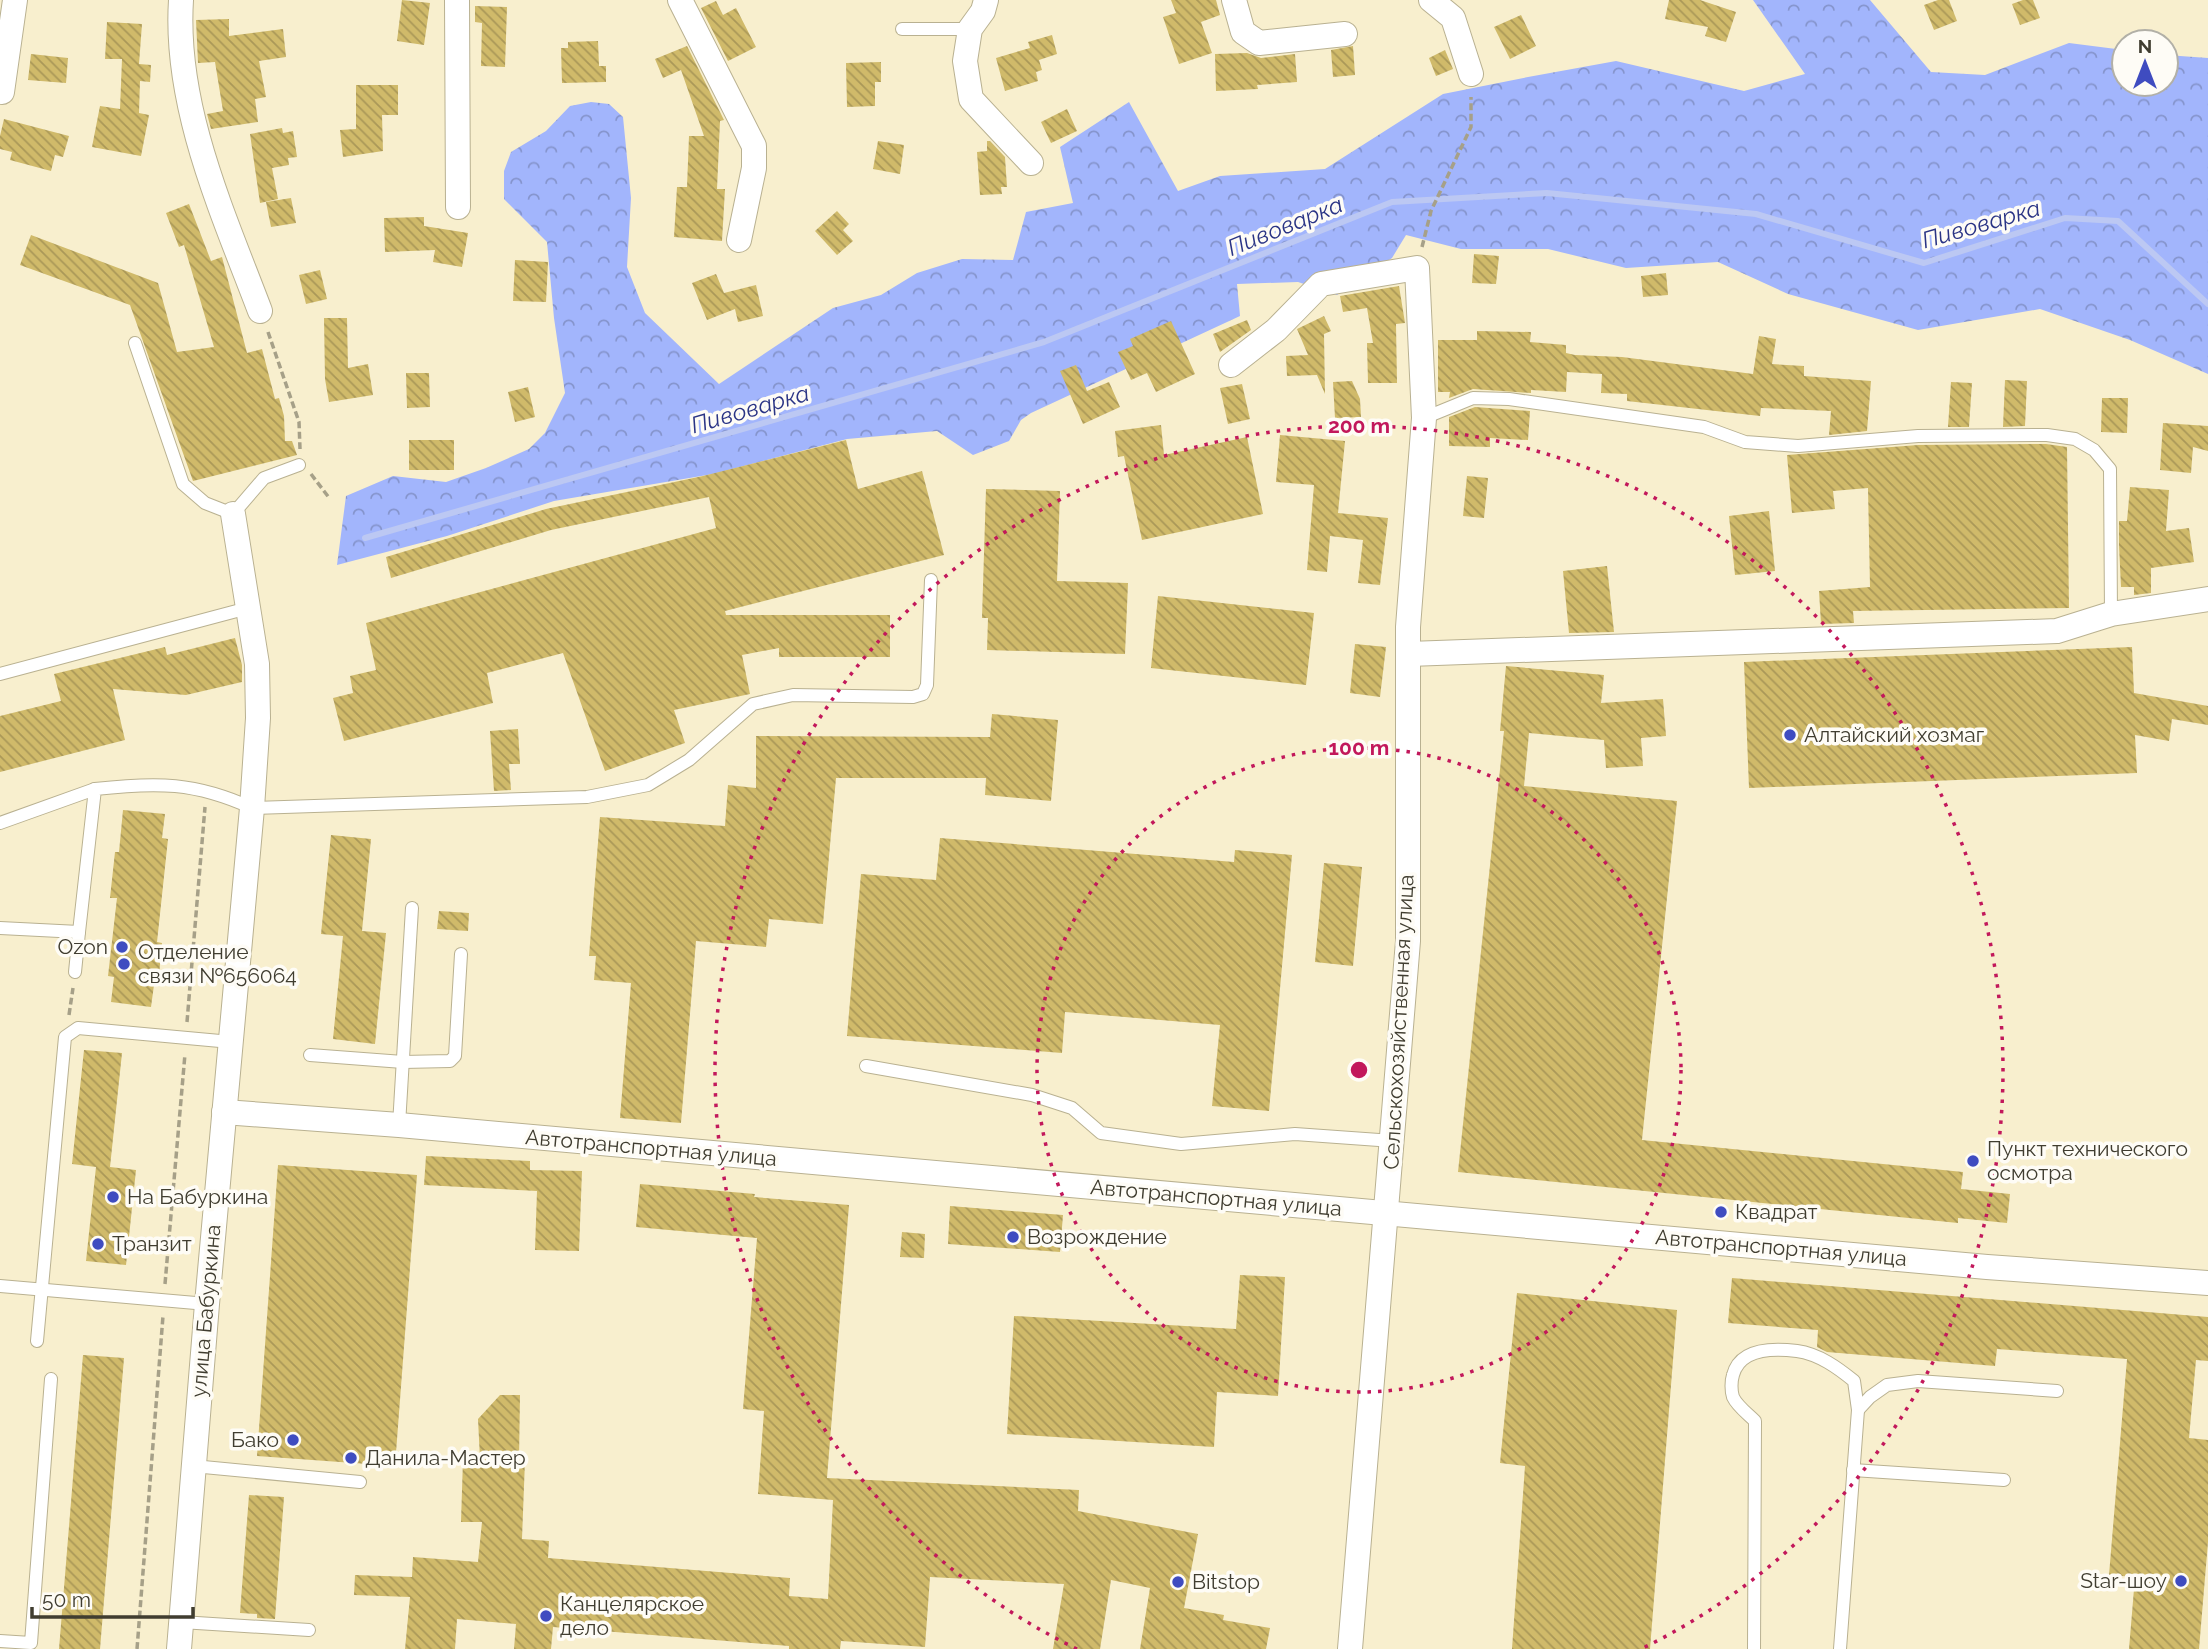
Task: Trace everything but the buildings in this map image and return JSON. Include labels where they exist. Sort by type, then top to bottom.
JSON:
[{"type":"street","points":[[2,92],[15,0]]},
{"type":"street","points":[[181,0],[179,29],[185,76],[205,166],[260,311]]},
{"type":"street","points":[[457,0],[458,207]]},
{"type":"street","points":[[680,0],[754,146],[754,168],[739,240]]},
{"type":"street","points":[[986,0],[983,11],[970,29],[965,61],[971,99],[1031,163]]},
{"type":"street","points":[[1234,0],[1243,32],[1259,43],[1345,34]]},
{"type":"street","points":[[1431,0],[1453,18],[1471,74]]},
{"type":"street","points":[[1231,365],[1276,330],[1321,284],[1417,268]]},
{"type":"street","name":"Сельскохозяйственная улица","points":[[1350,1649],[1408,941],[1408,627],[1424,418],[1417,268]]},
{"type":"street","name":"улица Бабуркина","points":[[179,1649],[206,1304],[258,718],[257,664],[233,514]]},
{"type":"street","points":[[1409,654],[2057,631],[2111,614],[2208,599]]},
{"type":"street","name":"Автотранспортная улица","points":[[224,1112],[399,1125],[1987,1267],[2208,1283]]},
{"type":"lane","points":[[902,29],[970,29]]},
{"type":"lane","points":[[135,343],[183,484],[205,503],[233,514],[264,478],[299,465]]},
{"type":"lane","points":[[1424,418],[1473,398],[1509,399],[1704,427],[1745,442],[1798,446],[1918,436],[2047,435],[2075,439],[2094,450],[2110,469],[2111,614]]},
{"type":"lane","points":[[0,823],[95,789],[138,784],[179,785],[206,790],[252,808],[587,797],[648,785],[690,760],[753,704],[793,695],[913,697],[923,694],[927,685],[931,580]]},
{"type":"lane","points":[[0,674],[248,608]]},
{"type":"lane","points":[[75,972],[95,789]]},
{"type":"lane","points":[[399,1125],[412,908]]},
{"type":"lane","points":[[0,928],[79,932]]},
{"type":"lane","points":[[310,1055],[403,1062],[450,1061],[455,1056],[461,954]]},
{"type":"lane","points":[[37,1341],[65,1037],[78,1028],[231,1042]]},
{"type":"lane","points":[[866,1066],[1032,1095],[1072,1108],[1101,1133],[1114,1135],[1181,1144],[1295,1135],[1393,1140]]},
{"type":"lane","points":[[2,1283],[41,1290],[206,1304]]},
{"type":"lane","points":[[1754,1649],[1755,1421],[1733,1396],[1731,1382],[1736,1364],[1746,1354],[1768,1350],[1799,1351],[1835,1365],[1854,1381],[1858,1410],[1840,1649]]},
{"type":"lane","points":[[0,1641],[31,1643],[51,1378]]},
{"type":"lane","points":[[1858,1410],[1887,1385],[1918,1381],[2057,1391]]},
{"type":"lane","points":[[193,1466],[360,1482]]},
{"type":"lane","points":[[1853,1470],[2004,1480]]},
{"type":"lane","points":[[181,1622],[309,1630]]},
{"type":"path","points":[[1417,268],[1432,211],[1471,127],[1471,74]]},
{"type":"path","points":[[260,311],[299,422],[299,465],[310,472],[330,499]]},
{"type":"path","points":[[137,1649],[206,790]]},
{"type":"path","points":[[65,1037],[75,972]]},
{"type":"green space","points":[[1753,0],[1870,0],[1931,72],[1985,75],[2069,43],[2110,48],[2110,98],[2180,98],[2180,56],[2208,58],[2208,374],[2130,340],[2040,309],[1918,330],[1788,294],[1718,262],[1626,268],[1548,249],[1461,249],[1406,235],[1392,258],[1337,295],[1298,282],[1237,284],[1240,316],[1031,413],[1021,420],[1009,441],[973,455],[937,431],[847,439],[713,474],[554,501],[447,536],[337,565],[346,496],[393,476],[446,482],[529,449],[545,433],[565,393],[547,242],[504,199],[504,171],[511,152],[546,131],[570,106],[591,102],[609,104],[623,117],[631,198],[627,267],[645,313],[719,384],[833,308],[881,295],[917,273],[962,259],[1013,260],[1026,212],[1073,203],[1060,147],[1129,102],[1178,191],[1220,176],[1325,169],[1443,94],[1528,77],[1616,61],[1744,91],[1805,74]]},
{"type":"waterway","name":"Пивоварка","points":[[365,538],[1044,342],[1392,202],[1547,193],[1756,214],[1924,263],[2065,218],[2118,221],[2208,304]]},
{"type":"place","name":"Алтайский хозмаг","points":[[1790,735]]},
{"type":"place","name":"Ozon","points":[[122,947]]},
{"type":"place","name":"Отделение связи №656064","points":[[124,964]]},
{"type":"place","name":"Пункт технического осмотра","points":[[1973,1161]]},
{"type":"place","name":"На Бабуркина","points":[[113,1197]]},
{"type":"place","name":"Квадрат","points":[[1721,1212]]},
{"type":"place","name":"Возрождение","points":[[1013,1237]]},
{"type":"place","name":"Транзит","points":[[98,1244]]},
{"type":"place","name":"Бако","points":[[293,1440]]},
{"type":"place","name":"Данила-Мастер","points":[[351,1458]]},
{"type":"place","name":"Star-шоу","points":[[2181,1581]]},
{"type":"place","name":"Bitstop","points":[[1178,1582]]},
{"type":"place","name":"Канцелярское дело","points":[[546,1616]]}]
